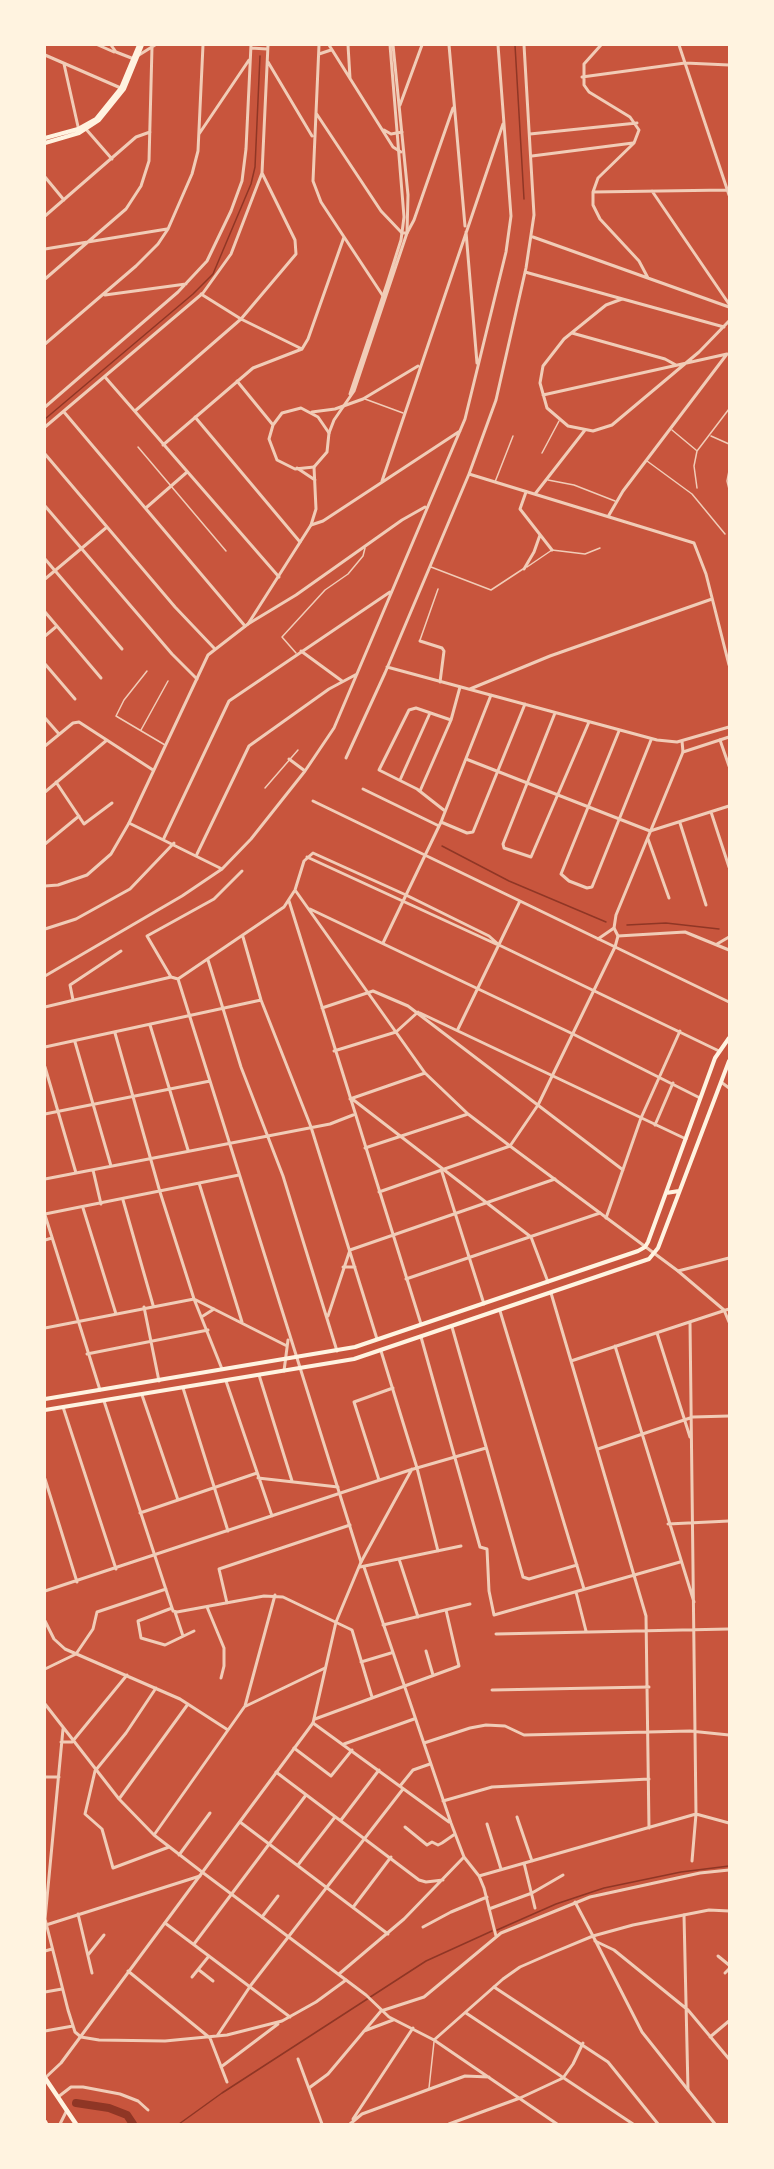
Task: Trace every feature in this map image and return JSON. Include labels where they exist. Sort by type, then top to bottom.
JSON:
[{"type":"highway","points":[[45,2078],[76,2124]]},
{"type":"main road","points":[[45,140],[85,128],[113,105],[123,89],[141,45]]},
{"type":"main road","points":[[45,1399],[337,1351],[421,1326],[645,1247],[700,1098],[719,1051],[729,1038]]},
{"type":"main road","points":[[45,1410],[354,1359],[643,1261],[655,1254],[729,1061]]},
{"type":"main road","points":[[666,1193],[679,1191]]},
{"type":"main road","points":[[290,1370],[297,1358]]},
{"type":"street","points":[[98,45],[137,58],[154,46]]},
{"type":"street","points":[[111,45],[116,52]]},
{"type":"street","points":[[45,344],[103,296],[152,251],[168,229],[192,174],[199,135],[203,45]]},
{"type":"street","points":[[319,45],[313,138],[315,188],[344,237],[385,297]]},
{"type":"street","points":[[329,45],[382,130],[401,152]]},
{"type":"street","points":[[348,45],[350,80]]},
{"type":"street","points":[[392,45],[400,106],[401,152],[409,213],[405,233]]},
{"type":"street","points":[[392,45],[396,109],[400,132]]},
{"type":"street","points":[[396,109],[400,106],[422,45]]},
{"type":"street","points":[[449,45],[477,368]]},
{"type":"street","points":[[45,976],[182,896],[222,868],[251,839],[305,771],[334,728],[460,430],[506,252],[512,216],[498,45]]},
{"type":"street","points":[[345,758],[387,667],[469,474],[496,400],[532,237],[535,198],[524,45]]},
{"type":"street","points":[[601,45],[584,64],[582,77],[589,92],[637,123],[639,130],[634,143],[598,178],[593,192],[595,212],[639,261],[648,278]]},
{"type":"street","points":[[679,45],[729,195]]},
{"type":"street","points":[[45,279],[126,209],[136,194],[147,169],[154,46]]},
{"type":"street","points":[[45,407],[186,284],[211,254],[242,181],[248,133],[251,46],[268,47],[262,173],[231,254],[201,294],[45,427]]},
{"type":"street","points":[[318,54],[331,50]]},
{"type":"street","points":[[45,55],[123,89]]},
{"type":"street","points":[[199,135],[250,59]]},
{"type":"street","points":[[267,61],[313,138]]},
{"type":"street","points":[[64,63],[79,131]]},
{"type":"street","points":[[582,77],[685,63],[729,65]]},
{"type":"street","points":[[247,625],[311,525],[316,509],[314,467],[327,452],[329,433],[342,406],[354,391],[405,233],[454,106]]},
{"type":"street","points":[[316,113],[381,211],[405,233]]},
{"type":"street","points":[[382,481],[465,228],[503,122]]},
{"type":"street","points":[[530,134],[637,123]]},
{"type":"street","points":[[85,128],[112,159]]},
{"type":"street","points":[[382,130],[388,133],[400,132]]},
{"type":"street","points":[[45,216],[136,137],[150,132]]},
{"type":"street","points":[[532,156],[634,143]]},
{"type":"street","points":[[135,411],[241,319],[284,271],[297,249],[296,240],[262,173]]},
{"type":"street","points":[[45,177],[63,200]]},
{"type":"street","points":[[593,192],[728,190]]},
{"type":"street","points":[[652,191],[729,305]]},
{"type":"street","points":[[45,249],[168,229]]},
{"type":"street","points":[[163,445],[253,368],[302,349],[308,339],[344,237]]},
{"type":"street","points":[[532,237],[729,305]]},
{"type":"street","points":[[525,272],[724,327]]},
{"type":"street","points":[[103,296],[186,284]]},
{"type":"street","points":[[201,294],[241,319],[302,349]]},
{"type":"street","points":[[622,299],[606,306],[572,333],[547,359],[541,375],[547,408],[559,421],[568,426],[599,430],[612,425],[686,363],[729,321]]},
{"type":"street","points":[[572,333],[666,359],[676,365]]},
{"type":"street","points":[[475,345],[482,349]]},
{"type":"street","points":[[543,395],[728,354]]},
{"type":"street","points":[[609,515],[646,461],[728,354]]},
{"type":"street","points":[[310,412],[326,412],[363,399],[419,366]]},
{"type":"street","points":[[105,377],[279,577]]},
{"type":"street","points":[[237,381],[273,425]]},
{"type":"street","points":[[315,480],[297,468],[283,464],[273,454],[269,439],[273,425],[288,410],[301,408],[321,421],[329,433]]},
{"type":"street","points":[[64,412],[247,625]]},
{"type":"street","points":[[195,417],[300,543]]},
{"type":"street","points":[[311,525],[323,521],[460,430]]},
{"type":"street","points":[[535,494],[585,430]]},
{"type":"street","points":[[444,439],[454,444]]},
{"type":"street","points":[[45,454],[176,608],[214,648]]},
{"type":"street","points":[[297,468],[314,467]]},
{"type":"street","points":[[147,507],[187,473]]},
{"type":"street","points":[[469,474],[609,515],[694,543],[699,551],[728,651],[729,665]]},
{"type":"street","points":[[526,492],[520,509],[552,550]]},
{"type":"street","points":[[45,506],[172,654],[197,679]]},
{"type":"street","points":[[45,886],[75,880],[96,869],[111,854],[129,823],[214,648],[412,514],[426,507]]},
{"type":"street","points":[[412,514],[422,517]]},
{"type":"street","points":[[45,579],[107,527]]},
{"type":"street","points":[[524,569],[534,552],[540,535]]},
{"type":"street","points":[[45,559],[122,649]]},
{"type":"street","points":[[164,838],[229,701],[391,592]]},
{"type":"street","points":[[470,689],[550,656],[712,599]]},
{"type":"street","points":[[45,612],[101,678]]},
{"type":"street","points":[[45,636],[57,626]]},
{"type":"street","points":[[420,641],[442,648],[444,651],[440,682]]},
{"type":"street","points":[[301,651],[353,686]]},
{"type":"street","points":[[45,664],[75,699]]},
{"type":"street","points":[[387,667],[651,740],[681,741],[729,727]]},
{"type":"street","points":[[197,854],[249,746],[344,680],[358,673]]},
{"type":"street","points":[[420,791],[451,720],[460,687]]},
{"type":"street","points":[[383,943],[440,824],[491,695]]},
{"type":"street","points":[[363,789],[440,824],[467,833],[473,832],[525,704]]},
{"type":"street","points":[[445,811],[420,791],[380,770],[409,710],[416,708],[451,720]]},
{"type":"street","points":[[400,780],[430,712]]},
{"type":"street","points":[[555,713],[504,848],[533,856],[589,722]]},
{"type":"street","points":[[45,718],[59,734]]},
{"type":"street","points":[[45,746],[73,723],[79,722],[153,770]]},
{"type":"street","points":[[619,731],[561,875],[587,888],[592,887],[651,740]]},
{"type":"street","points":[[683,752],[729,737]]},
{"type":"street","points":[[45,792],[107,740]]},
{"type":"street","points":[[720,740],[729,766]]},
{"type":"street","points":[[379,1192],[510,1146],[538,1105],[615,947],[618,936],[614,928],[616,915],[683,752],[681,741]]},
{"type":"street","points":[[289,759],[305,771]]},
{"type":"street","points":[[466,759],[650,831],[729,806]]},
{"type":"street","points":[[56,783],[84,824],[112,803]]},
{"type":"street","points":[[313,801],[729,1002]]},
{"type":"street","points":[[711,812],[729,867]]},
{"type":"street","points":[[45,844],[78,816]]},
{"type":"street","points":[[129,823],[222,868]]},
{"type":"street","points":[[680,823],[706,905]]},
{"type":"street","points":[[648,839],[669,898]]},
{"type":"street","points":[[45,929],[76,919],[130,889],[174,843]]},
{"type":"street","points":[[45,1007],[171,977],[178,979],[243,937],[289,901],[296,890],[309,854],[315,854],[406,895],[489,936],[499,945]]},
{"type":"street","points":[[307,857],[499,945],[719,1051]]},
{"type":"street","points":[[171,977],[146,938],[147,935],[214,899],[242,871]]},
{"type":"street","points":[[296,890],[425,1073],[468,1114],[678,1271],[724,1310],[729,1322]]},
{"type":"street","points":[[289,901],[353,1115],[421,1326]]},
{"type":"street","points":[[458,1030],[520,901]]},
{"type":"street","points":[[309,909],[573,1034],[700,1098]]},
{"type":"street","points":[[598,939],[614,928]]},
{"type":"street","points":[[618,936],[685,932],[729,950]]},
{"type":"street","points":[[243,937],[261,1000],[311,1127],[378,1340]]},
{"type":"street","points":[[717,944],[729,937]]},
{"type":"street","points":[[73,1000],[70,985],[121,951]]},
{"type":"street","points":[[208,960],[222,1009],[268,1135],[337,1351]]},
{"type":"street","points":[[178,979],[289,1338],[339,1487],[362,1567],[455,1834],[464,1857],[479,1876],[487,1897],[496,1936]]},
{"type":"street","points":[[322,1008],[367,992],[380,993],[686,1138]]},
{"type":"street","points":[[45,1047],[261,1000]]},
{"type":"street","points":[[334,1051],[396,1032],[418,1012]]},
{"type":"street","points":[[418,1012],[623,1170]]},
{"type":"street","points":[[150,1025],[188,1150]]},
{"type":"street","points":[[606,1218],[641,1118],[680,1031]]},
{"type":"street","points":[[115,1033],[160,1192],[194,1299],[203,1316],[222,1370]]},
{"type":"street","points":[[75,1042],[111,1166]]},
{"type":"street","points":[[45,1067],[76,1173]]},
{"type":"street","points":[[350,1099],[425,1073]]},
{"type":"street","points":[[45,1114],[210,1081]]},
{"type":"street","points":[[720,1081],[729,1089]]},
{"type":"street","points":[[655,1125],[673,1083]]},
{"type":"street","points":[[350,1099],[531,1237],[548,1282]]},
{"type":"street","points":[[365,1148],[468,1114]]},
{"type":"street","points":[[45,1179],[330,1124],[353,1115]]},
{"type":"street","points":[[93,1170],[101,1204]]},
{"type":"street","points":[[443,1171],[484,1304]]},
{"type":"street","points":[[100,1390],[45,1215],[239,1175]]},
{"type":"street","points":[[350,1250],[555,1179]]},
{"type":"street","points":[[199,1184],[242,1322]]},
{"type":"street","points":[[122,1199],[153,1305]]},
{"type":"street","points":[[83,1208],[116,1314]]},
{"type":"street","points":[[406,1279],[600,1214]]},
{"type":"street","points":[[45,1240],[52,1238]]},
{"type":"street","points":[[327,1317],[350,1250]]},
{"type":"street","points":[[678,1271],[729,1258]]},
{"type":"street","points":[[344,1267],[355,1267]]},
{"type":"street","points":[[550,1293],[635,1575],[648,1630],[649,1828]]},
{"type":"street","points":[[45,1328],[153,1305],[194,1299],[287,1346]]},
{"type":"street","points":[[144,1307],[159,1381]]},
{"type":"street","points":[[203,1316],[216,1309]]},
{"type":"street","points":[[571,1361],[729,1309]]},
{"type":"street","points":[[500,1311],[584,1589]]},
{"type":"street","points":[[690,1322],[693,1417],[696,1815],[692,1861]]},
{"type":"street","points":[[452,1327],[523,1577],[527,1580],[576,1565]]},
{"type":"street","points":[[87,1354],[208,1330]]},
{"type":"street","points":[[657,1333],[692,1441]]},
{"type":"street","points":[[421,1337],[480,1546],[487,1549],[493,1615],[680,1562]]},
{"type":"street","points":[[284,1371],[289,1338]]},
{"type":"street","points":[[615,1346],[640,1434],[694,1603]]},
{"type":"street","points":[[381,1351],[438,1551]]},
{"type":"street","points":[[259,1376],[292,1481]]},
{"type":"street","points":[[226,1381],[272,1516]]},
{"type":"street","points":[[183,1388],[228,1531]]},
{"type":"street","points":[[379,1480],[354,1402],[393,1388]]},
{"type":"street","points":[[142,1395],[178,1500]]},
{"type":"street","points":[[104,1401],[183,1637]]},
{"type":"street","points":[[63,1407],[116,1569]]},
{"type":"street","points":[[598,1449],[693,1417],[729,1416]]},
{"type":"street","points":[[45,1591],[415,1468],[486,1448]]},
{"type":"street","points":[[361,1562],[415,1468]]},
{"type":"street","points":[[140,1513],[258,1475],[339,1487]]},
{"type":"street","points":[[45,1479],[77,1582]]},
{"type":"street","points":[[668,1524],[729,1521]]},
{"type":"street","points":[[227,1603],[219,1569],[350,1525]]},
{"type":"street","points":[[362,1567],[461,1546]]},
{"type":"street","points":[[399,1559],[418,1617]]},
{"type":"street","points":[[45,2078],[60,2065],[313,1724],[336,1622],[362,1567]]},
{"type":"street","points":[[45,1669],[76,1654],[93,1629],[97,1612],[166,1589]]},
{"type":"street","points":[[576,1592],[586,1631]]},
{"type":"street","points":[[154,1835],[245,1706],[275,1595]]},
{"type":"street","points":[[175,1612],[275,1595],[336,1622],[353,1633],[372,1697]]},
{"type":"street","points":[[383,1625],[470,1604]]},
{"type":"street","points":[[207,1607],[224,1648],[224,1666],[221,1677]]},
{"type":"street","points":[[172,1608],[138,1621],[139,1636],[163,1645],[194,1631]]},
{"type":"street","points":[[315,1719],[460,1664],[446,1610]]},
{"type":"street","points":[[45,1621],[54,1639],[76,1654],[156,1688],[188,1704],[228,1730]]},
{"type":"street","points":[[496,1634],[729,1629]]},
{"type":"street","points":[[426,1651],[433,1675]]},
{"type":"street","points":[[361,1662],[392,1653]]},
{"type":"street","points":[[245,1706],[325,1668]]},
{"type":"street","points":[[72,1742],[127,1676]]},
{"type":"street","points":[[492,1690],[649,1687]]},
{"type":"street","points":[[156,1688],[126,1733],[95,1770],[85,1811],[86,1818],[102,1829],[113,1868],[169,1847]]},
{"type":"street","points":[[45,1704],[72,1742],[119,1799],[154,1835],[201,1874],[339,1974],[393,2020],[434,2040],[557,2124]]},
{"type":"street","points":[[119,1799],[188,1704]]},
{"type":"street","points":[[344,1744],[414,1719]]},
{"type":"street","points":[[313,1724],[344,1744],[451,1823]]},
{"type":"street","points":[[423,1743],[477,1726],[505,1726],[521,1734],[695,1732],[729,1735]]},
{"type":"street","points":[[63,1729],[46,1925],[73,2026],[81,2037],[99,2040],[165,2041],[210,2038],[282,2021]]},
{"type":"street","points":[[61,1742],[72,1742]]},
{"type":"street","points":[[294,1748],[333,1776],[352,1750]]},
{"type":"street","points":[[216,2037],[251,1985],[365,1839],[413,1770],[430,1764]]},
{"type":"street","points":[[341,1820],[379,1770]]},
{"type":"street","points":[[276,1772],[421,1881],[442,1880]]},
{"type":"street","points":[[45,1777],[58,1777]]},
{"type":"street","points":[[443,1801],[492,1787],[649,1779]]},
{"type":"street","points":[[194,1944],[306,1795]]},
{"type":"street","points":[[179,1855],[210,1813]]},
{"type":"street","points":[[479,1876],[696,1815],[729,1823]]},
{"type":"street","points":[[298,1865],[336,1816]]},
{"type":"street","points":[[517,1817],[532,1861]]},
{"type":"street","points":[[240,1822],[354,1906],[388,1934]]},
{"type":"street","points":[[487,1824],[501,1869]]},
{"type":"street","points":[[405,1827],[427,1845],[432,1842],[441,1844],[455,1834]]},
{"type":"street","points":[[354,1906],[391,1857]]},
{"type":"street","points":[[339,1974],[388,1934],[464,1857]]},
{"type":"street","points":[[524,1863],[535,1908]]},
{"type":"street","points":[[309,2088],[328,2074],[381,2011],[424,1996],[496,1936],[575,1902],[606,1892],[729,1870]]},
{"type":"street","points":[[46,1925],[201,1874]]},
{"type":"street","points":[[489,1909],[532,1893],[563,1875]]},
{"type":"street","points":[[262,1917],[278,1896]]},
{"type":"street","points":[[423,1928],[451,1912],[487,1897]]},
{"type":"street","points":[[575,1902],[642,2032],[715,2124]]},
{"type":"street","points":[[434,2040],[520,1967],[594,1938],[709,1910],[729,1911]]},
{"type":"street","points":[[78,1914],[92,1972]]},
{"type":"street","points":[[684,1915],[688,2010],[688,2091]]},
{"type":"street","points":[[165,1923],[251,1985],[290,2017]]},
{"type":"street","points":[[88,1955],[104,1935]]},
{"type":"street","points":[[594,1938],[614,1950],[688,2010],[729,2059]]},
{"type":"street","points":[[45,1951],[52,1949]]},
{"type":"street","points":[[192,1977],[209,1956]]},
{"type":"street","points":[[718,1956],[729,1965]]},
{"type":"street","points":[[199,1970],[213,1981]]},
{"type":"street","points":[[725,1973],[729,1970]]},
{"type":"street","points":[[128,1971],[210,2038],[227,2082]]},
{"type":"street","points":[[221,2067],[282,2021],[346,1980]]},
{"type":"street","points":[[494,1987],[583,2043],[614,2067],[658,2124]]},
{"type":"street","points":[[45,1992],[62,1989]]},
{"type":"street","points":[[466,2013],[633,2124]]},
{"type":"street","points":[[361,2034],[375,2025],[393,2020]]},
{"type":"street","points":[[710,2037],[729,2021]]},
{"type":"street","points":[[45,2031],[73,2026]]},
{"type":"street","points":[[351,2122],[413,2028]]},
{"type":"street","points":[[449,2124],[520,2098],[563,2078],[583,2043]]},
{"type":"street","points":[[298,2059],[322,2124]]},
{"type":"street","points":[[465,2076],[471,2064]]},
{"type":"street","points":[[351,2122],[362,2114],[465,2076],[489,2076]]},
{"type":"street","points":[[58,2097],[71,2088],[83,2087],[120,2094],[138,2101],[148,2110]]},
{"type":"street","points":[[60,2124],[67,2110]]},
{"type":"lane","points":[[363,399],[404,413]]},
{"type":"lane","points":[[697,488],[694,466],[697,451],[729,409]]},
{"type":"lane","points":[[542,453],[559,421]]},
{"type":"lane","points":[[672,430],[697,451]]},
{"type":"lane","points":[[710,435],[729,444]]},
{"type":"lane","points":[[495,483],[513,436]]},
{"type":"lane","points":[[138,447],[170,488],[226,551]]},
{"type":"lane","points":[[646,461],[692,494],[725,534]]},
{"type":"lane","points":[[729,471],[727,481],[729,489]]},
{"type":"lane","points":[[547,480],[574,485],[616,502]]},
{"type":"lane","points":[[297,654],[282,637],[322,592],[343,579],[356,566],[365,546]]},
{"type":"lane","points":[[430,566],[491,590],[552,550],[585,554],[600,548]]},
{"type":"lane","points":[[420,641],[438,589]]},
{"type":"lane","points":[[147,671],[116,715],[165,746]]},
{"type":"lane","points":[[140,731],[168,681]]},
{"type":"lane","points":[[265,788],[298,750]]},
{"type":"lane","points":[[429,2089],[434,2040]]},
{"type":"waterway","points":[[515,45],[524,199]]},
{"type":"waterway","points":[[45,419],[193,294],[213,274],[251,184],[255,167],[260,56]]},
{"type":"waterway","points":[[442,846],[509,881],[606,922]]},
{"type":"waterway","points":[[627,925],[666,923],[719,929]]},
{"type":"waterway","points":[[497,1930],[556,1904],[604,1888],[681,1872],[729,1866]]},
{"type":"waterway","points":[[179,2124],[222,2093],[426,1961],[492,1931]]},
{"type":"waterway","points":[[76,2103],[109,2108],[127,2115],[133,2124]]}]
